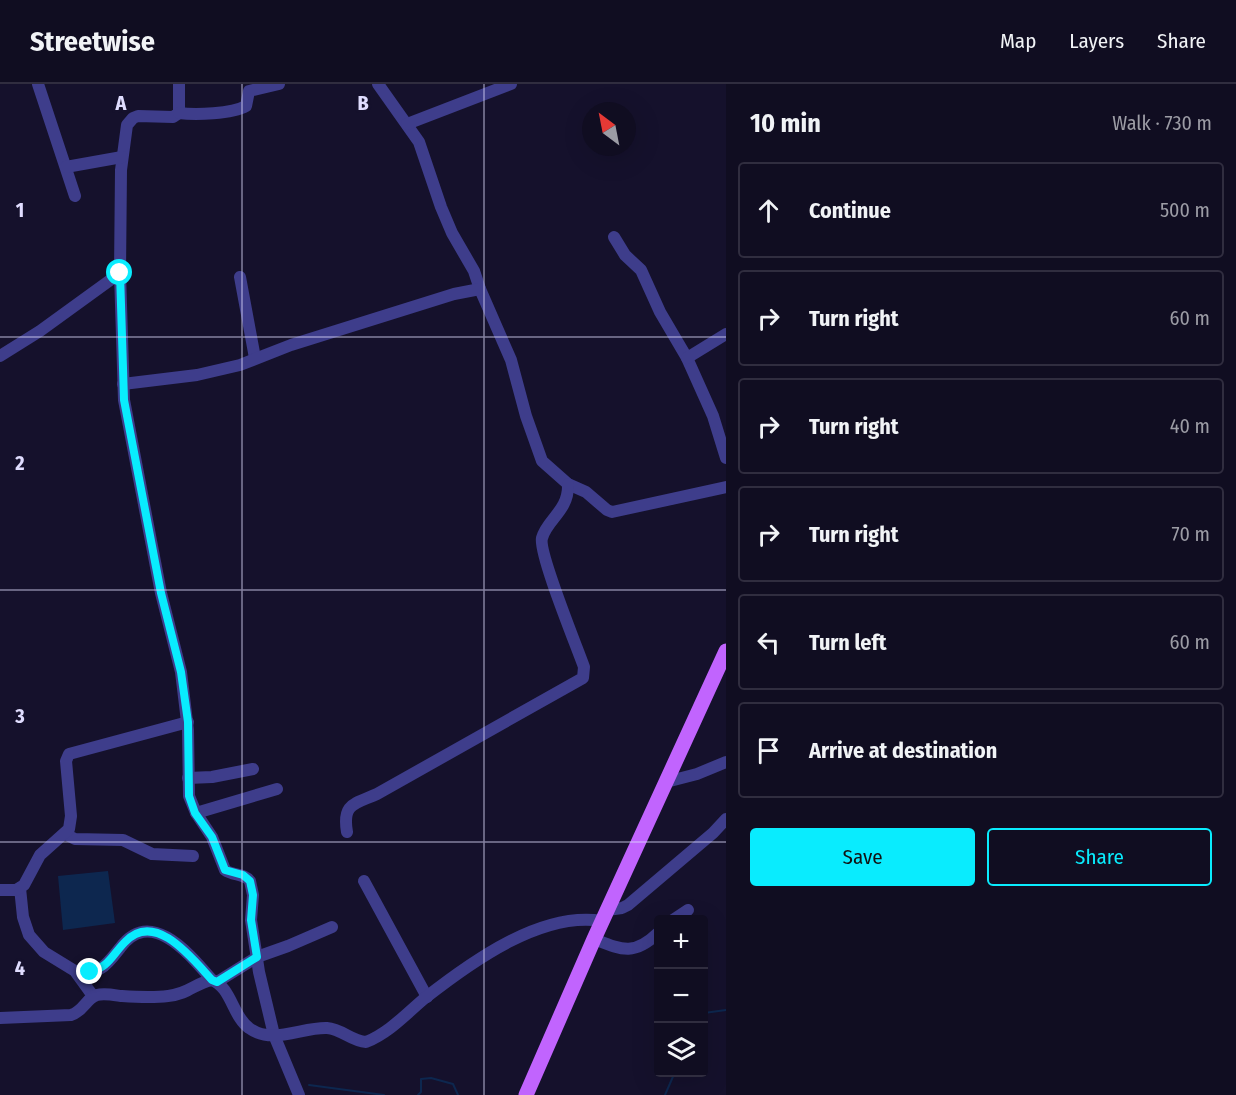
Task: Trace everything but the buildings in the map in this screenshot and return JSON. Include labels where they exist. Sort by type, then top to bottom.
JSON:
[{"type":"main road","points":[[526,1095],[604,915],[726,651]]},
{"type":"street","points":[[38,84],[75,196]]},
{"type":"street","points":[[179,84],[179,112]]},
{"type":"street","points":[[279,84],[249,92],[246,106],[237,110],[191,114],[179,112],[173,117],[138,116],[127,125],[122,158],[120,273],[123,384],[161,593],[181,672],[188,722],[189,796],[195,813],[207,828],[225,870],[243,875],[250,881],[253,895],[251,920],[274,1035],[299,1095]]},
{"type":"street","points":[[378,84],[419,142],[441,207],[452,233],[474,271],[511,360],[538,455],[545,465],[568,484],[586,492],[612,512],[726,487]]},
{"type":"street","points":[[407,124],[511,84]]},
{"type":"street","points":[[66,167],[122,158]]},
{"type":"street","points":[[614,237],[625,255],[641,270],[660,312],[687,358],[713,416],[726,458]]},
{"type":"street","points":[[0,356],[40,331],[120,273]]},
{"type":"street","points":[[240,277],[255,358]]},
{"type":"street","points":[[123,384],[197,375],[240,365],[291,345],[454,294],[480,289]]},
{"type":"street","points":[[687,358],[726,334]]},
{"type":"street","points":[[347,832],[345,821],[349,807],[378,794],[583,678],[584,667],[555,588],[542,543],[544,532],[566,500],[568,484]]},
{"type":"street","points":[[0,890],[20,888],[40,855],[65,834],[71,822],[66,761],[69,754],[188,722]]},
{"type":"street","points":[[666,782],[697,774],[726,762]]},
{"type":"street","points":[[188,778],[226,775],[252,769]]},
{"type":"street","points":[[195,813],[277,789]]},
{"type":"street","points":[[75,971],[99,970],[132,936],[139,932],[151,931],[177,944],[215,981],[250,1029],[274,1035],[325,1028],[338,1031],[354,1040],[366,1042],[484,957],[529,931],[604,915],[628,905],[713,833],[726,819]]},
{"type":"street","points":[[65,834],[75,840],[123,840],[152,854],[193,856]]},
{"type":"street","points":[[364,881],[427,997]]},
{"type":"street","points":[[20,888],[23,917],[29,935],[44,952],[75,971],[88,989],[103,994],[144,997],[169,996],[188,992],[206,981],[215,981],[257,957],[332,927]]},
{"type":"street","points":[[680,915],[688,910]]},
{"type":"street","points":[[594,939],[627,950],[643,945],[654,936]]},
{"type":"street","points":[[0,1018],[71,1015],[84,1008],[88,989]]},
{"type":"water","points":[[108,871],[115,923],[63,930],[58,876]]},
{"type":"waterway","points":[[708,1012],[726,1010]]},
{"type":"waterway","points":[[665,1095],[673,1077]]},
{"type":"waterway","points":[[418,1095],[421,1092],[421,1079],[431,1078],[453,1084],[458,1095]]},
{"type":"waterway","points":[[309,1085],[384,1095]]},
{"type":"route","points":[[90,972],[106,965],[126,941],[144,931],[151,931],[177,944],[212,980],[217,982],[257,957],[250,912],[253,895],[250,881],[243,875],[225,870],[212,837],[195,813],[189,796],[188,722],[181,672],[161,593],[124,400],[120,273]]}]
